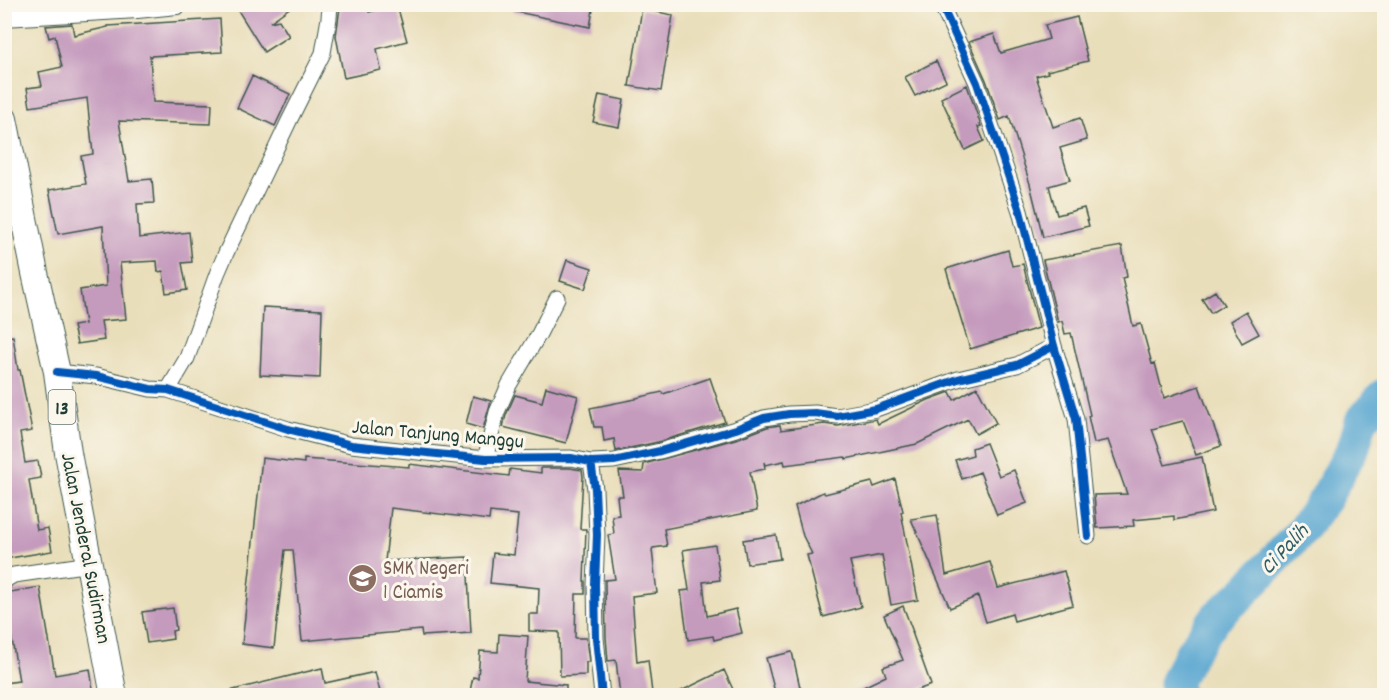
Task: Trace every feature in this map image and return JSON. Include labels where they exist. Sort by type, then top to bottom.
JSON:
[{"type":"highway","name":"Jalan Jenderal Sudirman","points":[[4,118],[57,372],[68,453],[114,696]]},
{"type":"street","points":[[4,16],[177,4]]},
{"type":"street","points":[[168,390],[187,358],[226,253],[323,53],[330,4]]},
{"type":"street","points":[[941,4],[977,83],[1020,211],[1054,346],[1076,419],[1088,536]]},
{"type":"street","points":[[485,459],[497,412],[509,385],[557,298]]},
{"type":"street","name":"Jalan Tanjung Manggu","points":[[57,372],[96,376],[168,390],[288,429],[351,445],[485,459],[571,458],[591,462],[660,451],[736,429],[764,418],[798,413],[837,416],[876,409],[957,379],[1017,364],[1054,346]]},
{"type":"street","points":[[591,462],[596,523],[596,638],[602,696]]},
{"type":"street","points":[[4,583],[14,575],[90,564]]},
{"type":"lane","points":[[4,5],[37,4],[65,7],[76,11],[94,4]]},
{"type":"building","points":[[234,4],[295,4],[270,22],[279,20],[289,36],[264,52]]},
{"type":"building","points":[[355,4],[368,4],[369,12],[397,5],[407,41],[377,49],[381,70],[344,78],[336,36],[340,8]]},
{"type":"building","points":[[512,4],[594,4],[590,27],[512,11]]},
{"type":"building","points":[[642,9],[673,15],[661,91],[629,86]]},
{"type":"building","points":[[1077,17],[1088,61],[1036,76],[1053,127],[1080,118],[1087,140],[1060,148],[1070,180],[1049,186],[1057,215],[1084,208],[1089,226],[1043,237],[1030,184],[1009,116],[1000,120],[969,42],[994,34],[1001,53],[1049,39],[1045,25]]},
{"type":"building","points":[[220,19],[222,52],[150,56],[153,102],[212,104],[211,124],[119,121],[129,181],[152,179],[154,203],[137,204],[139,238],[189,232],[192,262],[182,263],[187,290],[166,293],[163,271],[158,272],[157,261],[120,263],[126,319],[101,321],[104,340],[77,344],[73,326],[85,324],[80,290],[106,286],[103,226],[58,234],[49,190],[86,184],[81,156],[93,154],[87,98],[30,107],[27,88],[42,86],[39,72],[62,67],[55,36],[49,38],[46,26],[72,24],[74,35],[108,26]]},
{"type":"building","points":[[936,61],[946,81],[915,96],[905,77]]},
{"type":"building","points":[[252,76],[290,94],[275,126],[237,108]]},
{"type":"building","points":[[967,85],[984,141],[965,150],[941,98]]},
{"type":"building","points":[[599,95],[624,100],[619,127],[593,122]]},
{"type":"building","points":[[1122,246],[1127,277],[1122,278],[1133,326],[1141,324],[1164,398],[1199,386],[1221,446],[1196,455],[1183,421],[1152,429],[1165,465],[1202,457],[1213,512],[1174,520],[1174,516],[1133,520],[1134,526],[1097,528],[1094,495],[1127,494],[1108,440],[1094,443],[1088,416],[1090,415],[1071,333],[1065,334],[1062,321],[1058,322],[1043,260]]},
{"type":"building","points":[[1008,250],[1012,266],[1023,264],[1039,328],[970,349],[946,269]]},
{"type":"building","points":[[567,260],[592,268],[585,289],[560,281]]},
{"type":"building","points":[[1215,291],[1224,305],[1211,313],[1202,299]]},
{"type":"building","points":[[263,307],[322,310],[320,378],[260,375]]},
{"type":"building","points":[[1246,311],[1259,334],[1242,343],[1230,321]]},
{"type":"building","points":[[13,336],[32,431],[20,433],[25,463],[38,461],[41,478],[29,480],[37,530],[48,528],[52,551],[4,559],[4,337]]},
{"type":"building","points":[[710,378],[725,422],[658,442],[616,451],[614,439],[604,441],[602,427],[594,427],[590,408],[662,392],[663,394]]},
{"type":"building","points":[[546,387],[578,396],[566,443],[503,427],[515,395],[542,402]]},
{"type":"building","points":[[977,387],[996,423],[976,434],[968,419],[917,444],[846,459],[845,457],[785,465],[784,461],[765,465],[764,462],[765,469],[750,472],[757,511],[664,529],[667,546],[652,550],[657,593],[632,596],[637,662],[648,660],[652,693],[620,696],[616,660],[608,661],[605,584],[605,580],[615,579],[608,535],[614,534],[612,516],[619,515],[617,496],[623,496],[619,471],[643,472],[644,464],[739,438],[767,427],[780,425],[781,430],[824,424],[838,426],[876,419],[878,424],[928,400],[950,392],[954,400]]},
{"type":"building","points":[[473,396],[491,401],[483,429],[466,424]]},
{"type":"building","points":[[986,443],[999,476],[1014,470],[1027,503],[997,515],[980,472],[962,479],[955,460],[973,455],[972,448]]},
{"type":"building","points":[[262,458],[304,463],[304,459],[409,467],[409,464],[509,476],[510,469],[541,473],[541,468],[582,470],[580,529],[586,529],[585,594],[576,594],[575,638],[586,638],[589,662],[586,662],[586,675],[560,676],[559,632],[529,631],[529,614],[538,614],[539,588],[490,583],[493,553],[514,555],[518,515],[490,512],[489,520],[391,508],[385,561],[467,557],[471,633],[422,636],[421,630],[302,641],[293,550],[285,550],[274,648],[242,644]]},
{"type":"building","points":[[895,479],[903,511],[901,512],[918,600],[891,605],[882,555],[850,561],[861,607],[823,617],[807,555],[812,554],[803,536],[795,506],[823,492],[825,494],[872,482],[874,487]]},
{"type":"building","points":[[937,515],[946,575],[990,562],[998,588],[1064,571],[1073,605],[1014,621],[1012,614],[986,622],[978,596],[950,608],[911,519]]},
{"type":"building","points":[[776,535],[780,559],[747,564],[743,540]]},
{"type":"building","points":[[715,545],[720,580],[703,582],[707,616],[736,609],[742,633],[714,640],[713,636],[688,640],[681,591],[689,590],[683,550]]},
{"type":"building","points":[[40,587],[55,675],[90,669],[94,696],[4,696],[4,683],[19,681],[4,593]]},
{"type":"building","points":[[903,606],[931,685],[901,696],[845,696],[886,676],[883,667],[903,660],[884,615]]},
{"type":"building","points":[[173,608],[176,630],[172,631],[173,639],[147,643],[142,612]]},
{"type":"building","points":[[499,634],[528,636],[525,681],[566,685],[566,696],[469,696],[473,677],[478,678],[480,651],[498,652]]},
{"type":"building","points":[[792,652],[802,696],[776,696],[766,658]]},
{"type":"building","points":[[322,668],[325,683],[375,672],[381,696],[230,696],[229,691]]},
{"type":"building","points":[[724,670],[736,696],[671,696]]},
{"type":"waterway","name":"Ci Palih","points":[[1179,696],[1175,683],[1192,651],[1216,617],[1241,595],[1300,533],[1325,499],[1354,446],[1361,421],[1384,395]]},
{"type":"cycle path","points":[[941,4],[977,83],[1020,211],[1054,346],[1076,419],[1088,536]]},
{"type":"cycle path","points":[[591,462],[614,461],[660,451],[736,429],[764,418],[815,413],[837,416],[876,409],[958,379],[1017,365],[1054,346]]},
{"type":"cycle path","points":[[57,372],[96,376],[150,389],[168,390],[288,429],[351,445],[485,459],[571,458],[591,462],[597,535],[596,638],[602,696]]},
{"type":"place","name":"SMK Negeri 1 Ciamis","points":[[362,579]]}]
